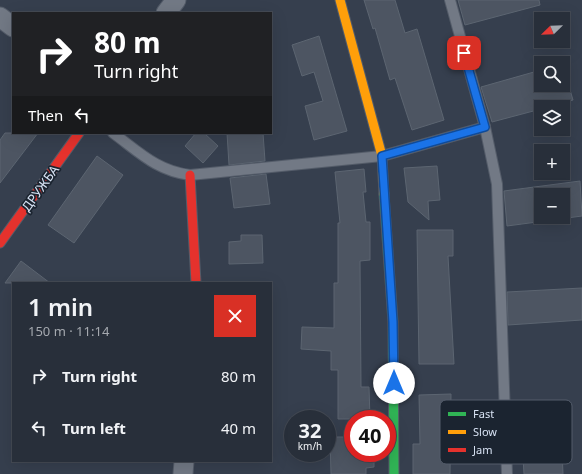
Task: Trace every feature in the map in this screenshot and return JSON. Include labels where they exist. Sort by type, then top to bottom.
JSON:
[{"type":"street","points":[[167,12],[176,0]]},
{"type":"street","points":[[340,0],[382,156],[393,322],[394,474]]},
{"type":"street","points":[[0,17],[12,25]]},
{"type":"street","name":"ДРУЖБА","points":[[3,233],[79,134]]},
{"type":"street","points":[[190,175],[196,282]]},
{"type":"street","points":[[183,474],[184,462]]},
{"type":"lane","points":[[450,0],[485,127],[497,184],[504,400]]},
{"type":"lane","points":[[114,134],[161,168],[175,173],[190,175],[382,156],[485,127]]},
{"type":"lane","points":[[506,464],[506,474]]},
{"type":"building","points":[[364,0],[395,0],[405,33],[417,29],[444,120],[412,130],[395,78],[390,80],[375,28],[373,29]]},
{"type":"building","points":[[458,0],[539,0],[540,5],[465,25]]},
{"type":"building","points":[[319,36],[347,131],[314,140],[305,106],[323,101],[314,72],[302,76],[292,45]]},
{"type":"building","points":[[534,72],[534,92],[570,92],[570,90],[573,100],[534,100],[534,111],[492,122],[481,87]]},
{"type":"building","points":[[5,133],[37,134],[0,183],[0,140]]},
{"type":"building","points":[[195,134],[205,134],[218,146],[203,163],[185,146]]},
{"type":"building","points":[[227,134],[263,134],[265,161],[229,165]]},
{"type":"building","points":[[97,156],[123,175],[74,243],[48,225]]},
{"type":"building","points":[[437,166],[440,200],[428,201],[429,220],[408,202],[404,168]]},
{"type":"building","points":[[364,169],[366,192],[363,192],[366,222],[370,222],[370,260],[360,261],[361,387],[369,387],[370,410],[344,410],[344,419],[338,419],[338,370],[331,370],[331,351],[301,349],[302,327],[334,328],[334,283],[338,283],[338,223],[340,223],[335,172]]},
{"type":"building","points":[[266,174],[270,204],[234,208],[230,178]]},
{"type":"building","points":[[580,181],[582,216],[570,218],[570,188],[534,188],[534,222],[507,226],[504,191]]},
{"type":"building","points":[[417,230],[453,230],[453,256],[448,256],[454,364],[419,364]]},
{"type":"building","points":[[241,235],[262,235],[263,263],[229,264],[229,242],[241,241]]},
{"type":"building","points":[[21,261],[49,282],[12,282],[5,283]]},
{"type":"building","points":[[582,288],[582,320],[508,325],[507,292]]},
{"type":"building","points":[[451,394],[451,400],[440,400],[440,464],[450,464],[450,474],[413,474],[413,444],[420,444],[419,395]]},
{"type":"building","points":[[336,437],[344,437],[344,462],[374,462],[374,467],[366,468],[366,474],[331,474],[331,462],[336,462]]},
{"type":"building","points":[[523,464],[563,464],[563,474],[524,474]]},
{"type":"traffic: fast","points":[[384,194],[393,322],[394,474]]},
{"type":"traffic: slow","points":[[340,0],[382,156],[384,194]]},
{"type":"traffic: jam","points":[[0,243],[78,134]]},
{"type":"traffic: jam","points":[[190,175],[196,282]]},
{"type":"route","points":[[394,383],[393,322],[382,156],[485,127],[464,53]]}]
